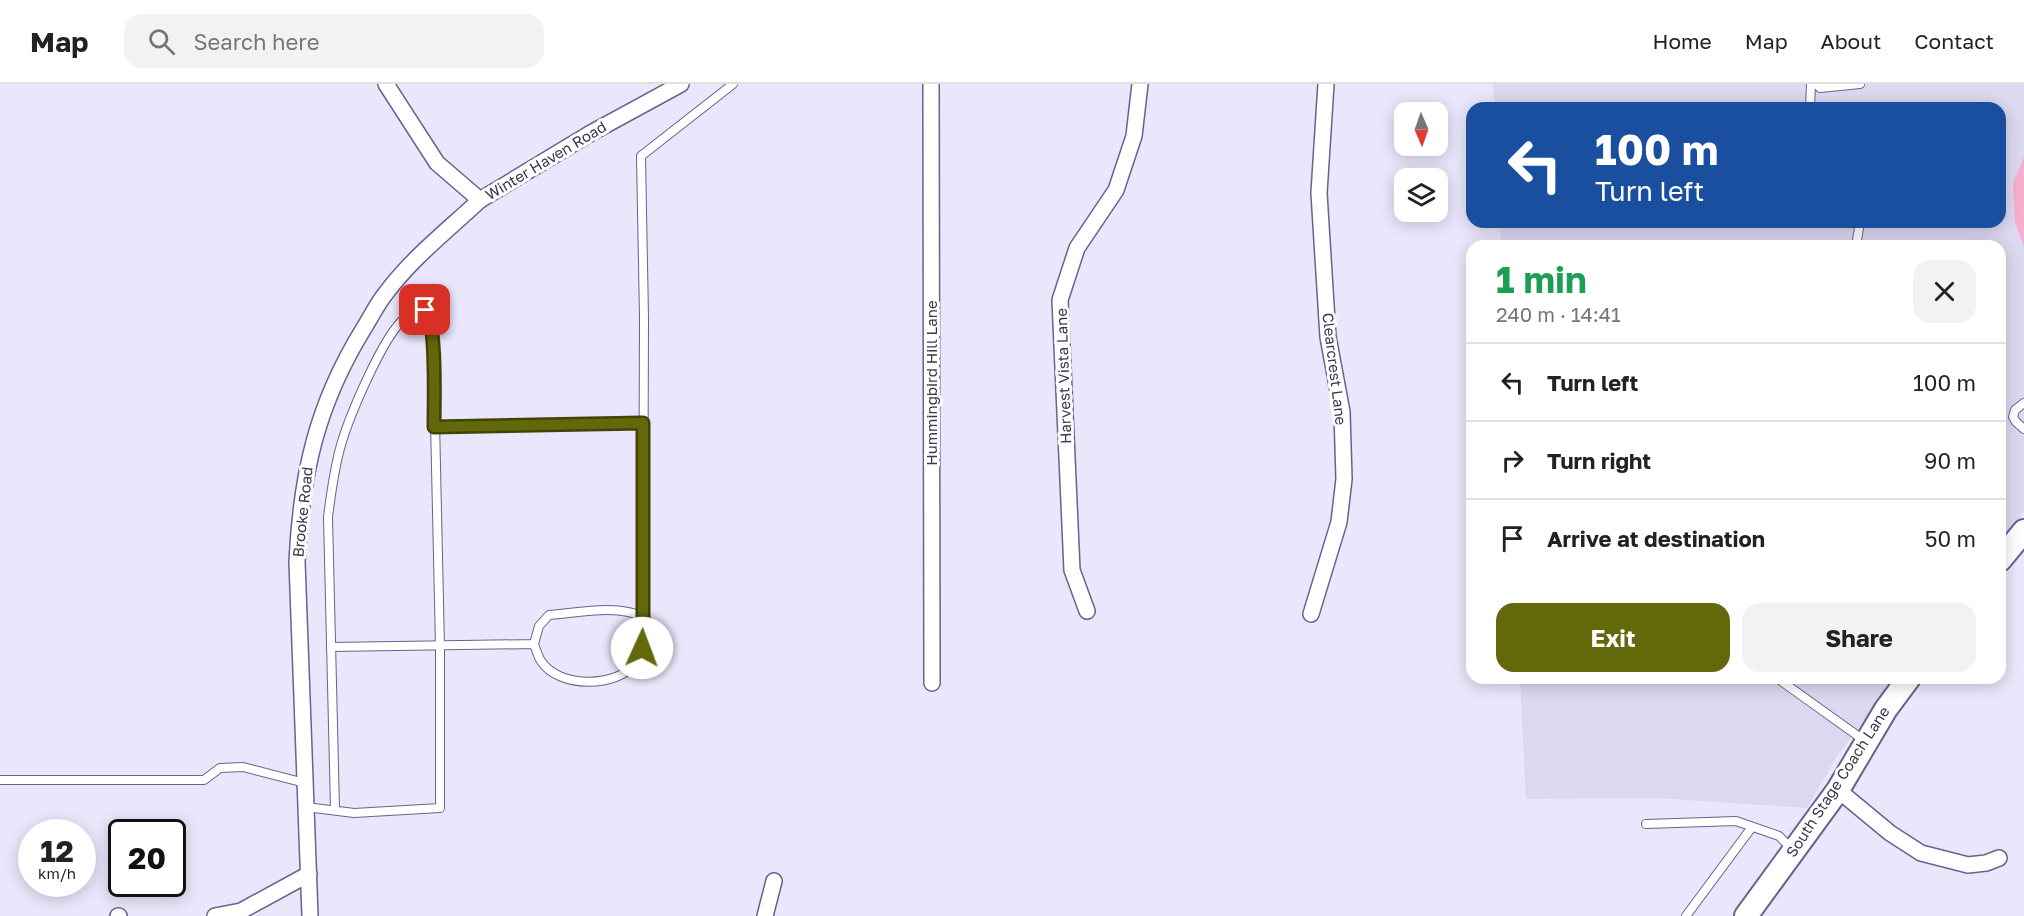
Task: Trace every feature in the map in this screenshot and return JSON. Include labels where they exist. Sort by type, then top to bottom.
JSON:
[{"type":"main road","points":[[2006,553],[2024,531]]},
{"type":"main road","name":"South Stage Coach Lane","points":[[1746,916],[1838,790],[1886,709],[1905,684]]},
{"type":"street","name":"Winter Haven Road","points":[[386,84],[437,163],[480,200],[591,133],[681,84]]},
{"type":"street","name":"Hummingbird Hill Lane","points":[[931,84],[932,683]]},
{"type":"street","name":"Harvest Vista Lane","points":[[1087,611],[1072,570],[1060,300],[1077,248],[1116,190],[1134,136],[1140,84]]},
{"type":"street","name":"Clearcrest Lane","points":[[1311,614],[1339,522],[1344,479],[1342,412],[1328,337],[1319,193],[1326,84]]},
{"type":"street","name":"Brooke Road","points":[[310,916],[297,562],[299,521],[307,467],[322,411],[354,345],[385,294],[415,261],[480,200]]},
{"type":"street","points":[[1838,790],[1890,834],[1922,853],[1968,865],[1986,863],[1999,858]]},
{"type":"street","points":[[215,916],[241,911],[309,874]]},
{"type":"street","points":[[765,916],[774,881]]},
{"type":"lane","points":[[643,617],[615,610],[549,615],[539,626],[534,644],[541,662],[555,674],[572,681],[597,682],[625,673],[637,662],[642,648],[645,627],[643,617],[641,156],[733,84]]},
{"type":"lane","points":[[1810,102],[1811,84]]},
{"type":"lane","points":[[1816,84],[1820,88],[1860,84]]},
{"type":"lane","points":[[1857,240],[1859,228]]},
{"type":"lane","points":[[306,807],[354,813],[440,808],[440,647],[433,331],[430,314],[425,310],[404,319],[385,344],[356,405],[341,444],[331,490],[328,517],[335,809]]},
{"type":"lane","points":[[2024,403],[2015,410],[2013,417],[2024,429]]},
{"type":"lane","points":[[434,427],[643,423]]},
{"type":"lane","points":[[331,647],[534,644]]},
{"type":"lane","points":[[1785,684],[1866,742]]},
{"type":"lane","points":[[0,780],[204,780],[220,768],[243,767],[305,783]]},
{"type":"lane","points":[[1646,824],[1736,821],[1779,836],[1794,851]]},
{"type":"lane","points":[[1686,916],[1752,827]]},
{"type":"shaded area","points":[[1493,84],[2024,84],[2024,512],[2006,538],[2006,240],[1501,240],[1500,228],[2006,228],[2006,102],[1494,102]]},
{"type":"shaded area","points":[[2024,157],[2024,246],[2015,223],[2013,183]]},
{"type":"shaded area","points":[[1520,684],[1892,684],[1837,756],[1807,808],[1657,798],[1526,799]]},
{"type":"route","points":[[425,310],[430,314],[433,331],[434,427],[643,423],[643,617],[645,627],[642,648]]}]
